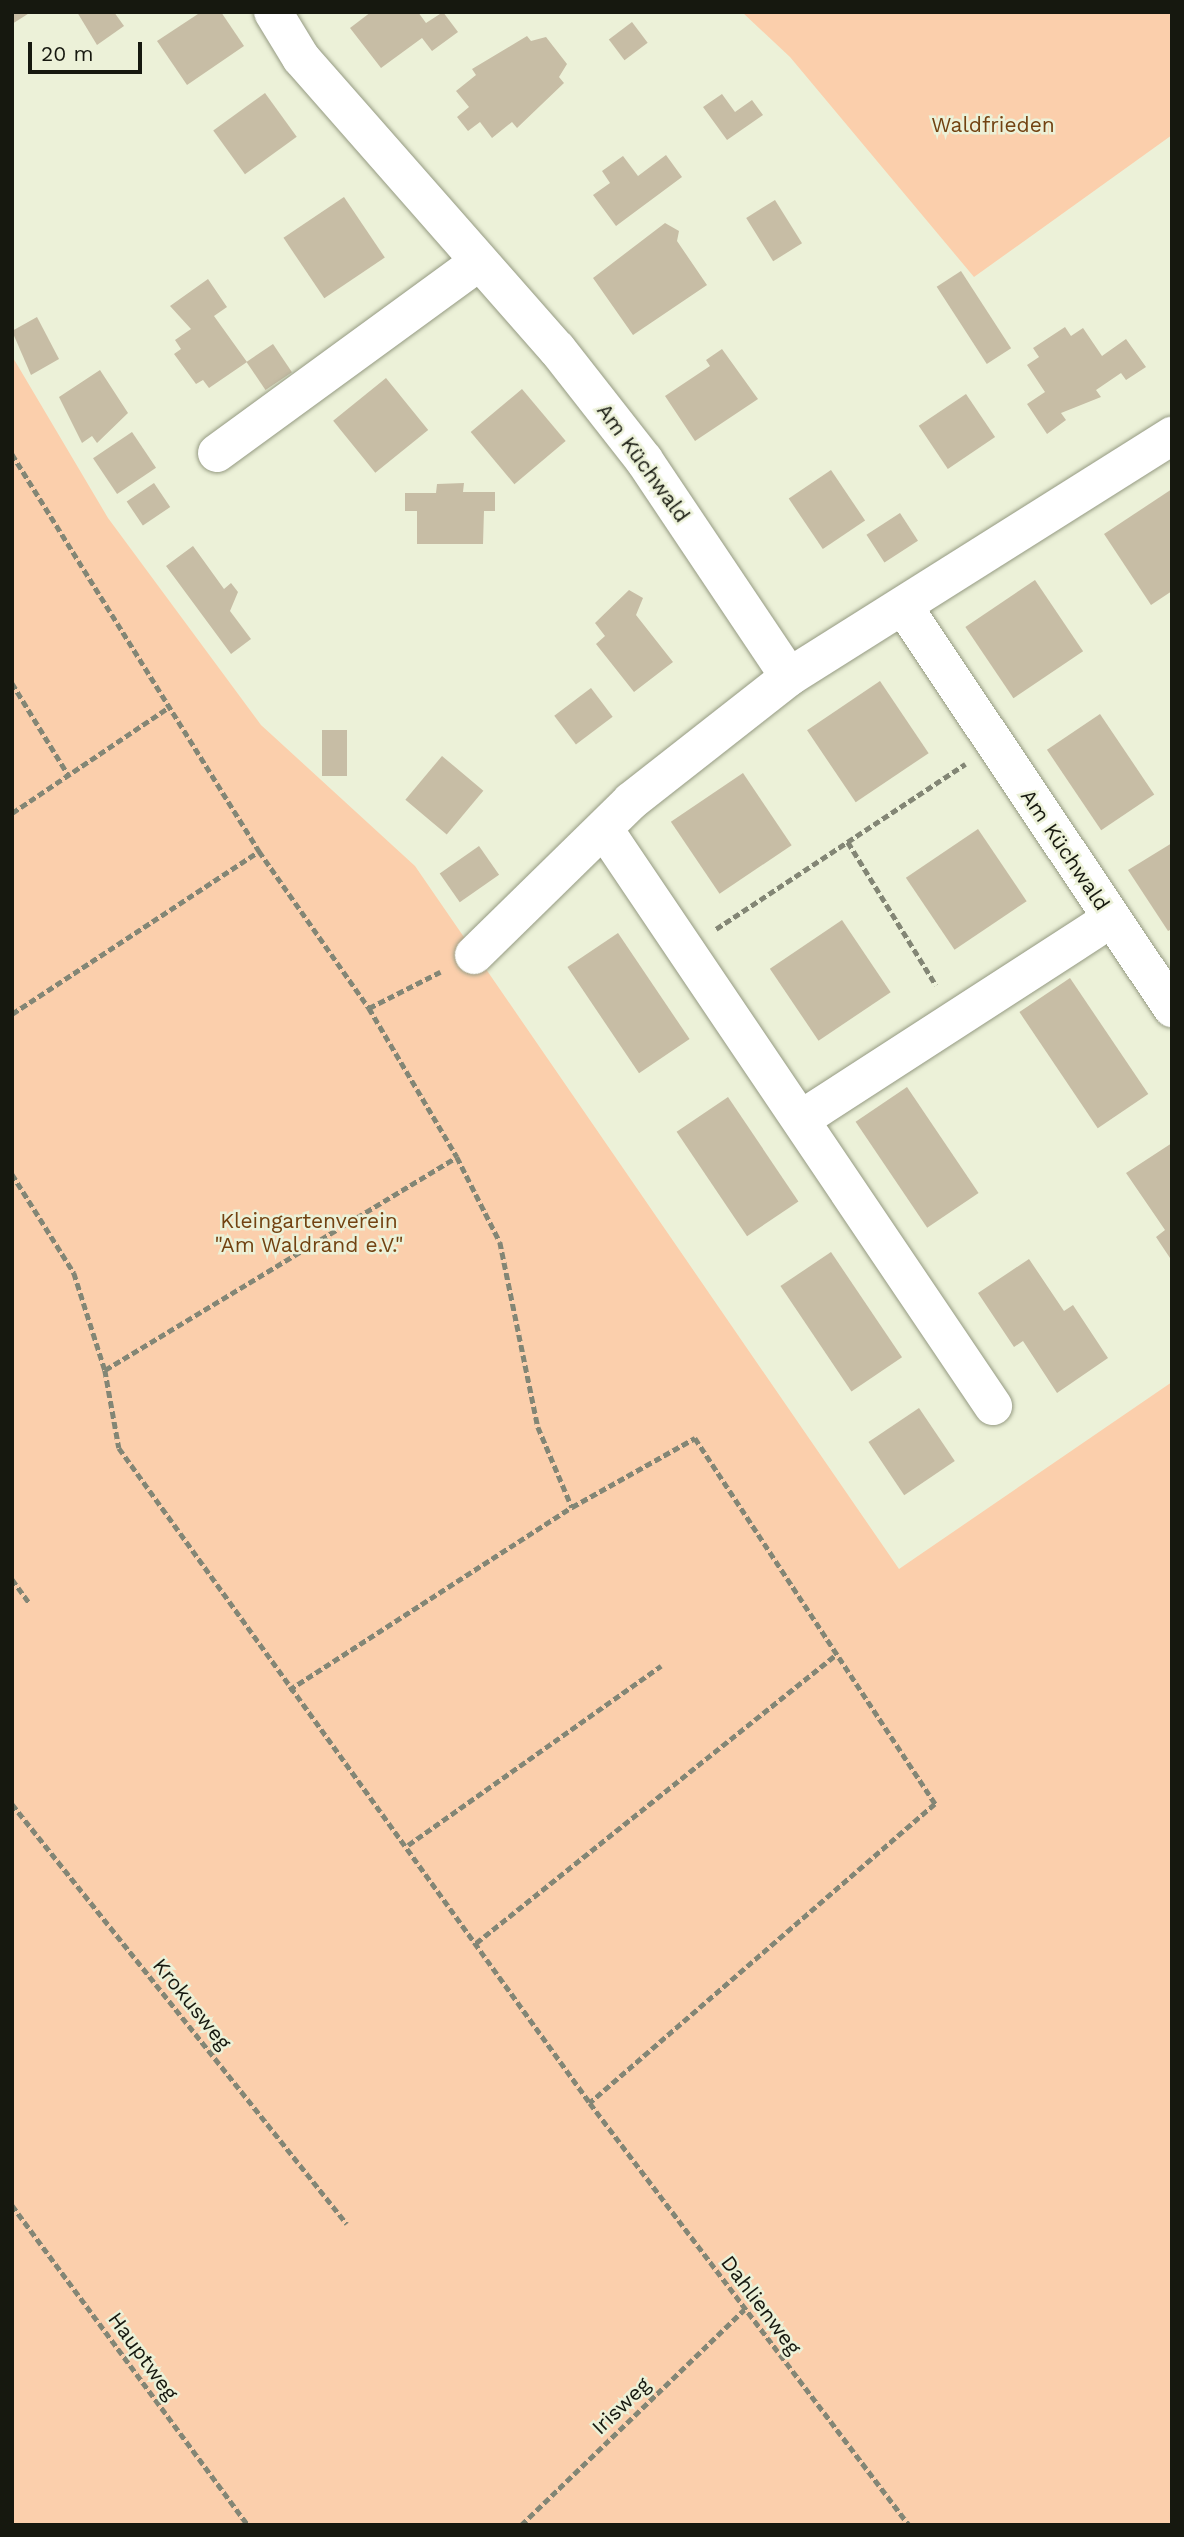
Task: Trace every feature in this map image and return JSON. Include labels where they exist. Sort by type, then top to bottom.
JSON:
[{"type":"street","name":"Am Küchwald","points":[[273,12],[301,58],[644,460],[789,677]]},
{"type":"street","points":[[217,453],[478,263]]},
{"type":"street","points":[[474,955],[604,829],[789,677],[1172,436]]},
{"type":"street","name":"Am Küchwald","points":[[903,606],[1111,919],[1160,967],[1172,1009]]},
{"type":"street","points":[[604,829],[803,1118],[993,1406]]},
{"type":"street","name":"Am Küchwald","points":[[803,1118],[1111,919]]},
{"type":"path","points":[[12,454],[259,852],[369,1008],[457,1157],[500,1241],[538,1427],[572,1507]]},
{"type":"path","points":[[12,683],[69,776]]},
{"type":"path","points":[[12,813],[169,707]]},
{"type":"path","points":[[711,932],[994,744]]},
{"type":"path","points":[[848,842],[933,979]]},
{"type":"path","points":[[12,1014],[259,852]]},
{"type":"path","points":[[369,1008],[474,955]]},
{"type":"path","points":[[105,1370],[457,1157]]},
{"type":"path","name":"Dahlienweg","points":[[12,1174],[74,1273],[105,1370],[119,1448],[289,1690],[408,1845],[590,2103],[909,2525]]},
{"type":"path","points":[[289,1690],[572,1507],[695,1438],[834,1656],[935,1804],[590,2103]]},
{"type":"path","points":[[12,1579],[29,1602]]},
{"type":"path","points":[[476,1943],[834,1656]]},
{"type":"path","points":[[408,1845],[661,1666]]},
{"type":"path","name":"Krokusweg","points":[[12,1804],[347,2224]]},
{"type":"path","name":"Hauptweg","points":[[12,2205],[244,2524]]},
{"type":"path","name":"Irisweg","points":[[521,2525],[744,2310]]},
{"type":"green space","name":"Waldfrieden","points":[[742,12],[1172,12],[1172,135],[974,277],[790,57]]},
{"type":"green space","name":"Kleingartenverein \"Am Waldrand e.V.\"","points":[[12,356],[108,518],[261,725],[415,866],[899,1569],[1172,1382],[1172,2525],[12,2525]]},
{"type":"building","points":[[12,12],[31,12],[12,24]]},
{"type":"building","points":[[77,12],[114,12],[124,26],[97,45]]},
{"type":"building","points":[[201,12],[221,12],[244,46],[187,85],[157,41]]},
{"type":"building","points":[[371,12],[418,12],[426,23],[443,12],[458,32],[432,51],[422,38],[381,68],[350,28]]},
{"type":"building","points":[[632,22],[648,43],[624,60],[609,39]]},
{"type":"building","points":[[527,36],[531,41],[546,37],[567,64],[559,77],[564,83],[517,128],[512,122],[492,138],[480,122],[468,131],[457,117],[469,107],[456,91],[476,75],[472,69]]},
{"type":"building","points":[[265,93],[297,137],[245,174],[213,131]]},
{"type":"building","points":[[722,94],[735,112],[752,100],[763,115],[727,140],[703,107]]},
{"type":"building","points":[[666,155],[682,177],[616,226],[593,195],[610,183],[602,171],[623,156],[638,176]]},
{"type":"building","points":[[344,197],[385,258],[324,298],[283,238]]},
{"type":"building","points":[[775,200],[802,243],[773,261],[746,218]]},
{"type":"building","points":[[665,223],[679,231],[677,241],[707,285],[633,335],[593,278]]},
{"type":"building","points":[[961,271],[1011,348],[987,364],[937,287]]},
{"type":"building","points":[[208,279],[227,307],[214,316],[247,362],[209,388],[203,380],[196,384],[174,354],[181,349],[175,340],[191,329],[170,306]]},
{"type":"building","points":[[37,317],[59,359],[31,375],[12,331]]},
{"type":"building","points":[[1065,327],[1071,336],[1083,328],[1102,356],[1126,339],[1146,367],[1126,380],[1121,373],[1096,390],[1101,397],[1061,413],[1066,420],[1047,434],[1027,404],[1045,392],[1027,365],[1039,357],[1033,348]]},
{"type":"building","points":[[273,344],[292,372],[265,390],[246,362]]},
{"type":"building","points":[[722,349],[758,399],[695,441],[665,396],[710,366],[706,360]]},
{"type":"building","points":[[100,370],[128,413],[97,443],[92,436],[82,443],[59,397]]},
{"type":"building","points":[[386,378],[428,430],[375,473],[333,421]]},
{"type":"building","points":[[522,389],[566,441],[514,484],[471,432]]},
{"type":"building","points":[[966,394],[995,437],[948,469],[919,426]]},
{"type":"building","points":[[132,432],[156,468],[117,494],[93,458]]},
{"type":"building","points":[[831,470],[865,521],[823,549],[789,499]]},
{"type":"building","points":[[154,483],[170,507],[143,525],[127,501]]},
{"type":"building","points":[[464,483],[463,492],[495,492],[495,511],[484,511],[483,544],[417,544],[417,511],[405,511],[405,493],[436,493],[437,484]]},
{"type":"building","points":[[1172,489],[1172,591],[1151,605],[1104,534]]},
{"type":"building","points":[[900,513],[918,541],[884,562],[866,535]]},
{"type":"building","points":[[193,546],[224,589],[231,583],[238,592],[230,611],[251,639],[231,654],[166,566]]},
{"type":"building","points":[[1035,580],[1083,651],[1013,698],[965,627]]},
{"type":"building","points":[[629,590],[643,598],[636,615],[673,662],[634,692],[596,644],[605,636],[595,623]]},
{"type":"building","points":[[880,681],[929,753],[856,802],[807,730]]},
{"type":"building","points":[[591,688],[613,717],[576,744],[554,716]]},
{"type":"building","points":[[1100,714],[1154,794],[1101,830],[1047,750]]},
{"type":"building","points":[[322,730],[347,730],[347,776],[322,776]]},
{"type":"building","points":[[442,756],[483,791],[447,834],[405,800]]},
{"type":"building","points":[[743,773],[792,845],[720,894],[671,822]]},
{"type":"building","points":[[978,829],[1027,901],[955,950],[906,878]]},
{"type":"building","points":[[1172,843],[1172,929],[1168,931],[1128,870]]},
{"type":"building","points":[[479,846],[499,875],[460,902],[440,874]]},
{"type":"building","points":[[842,920],[891,992],[819,1041],[770,969]]},
{"type":"building","points":[[618,933],[690,1039],[639,1073],[567,967]]},
{"type":"building","points":[[1070,978],[1148,1094],[1098,1128],[1019,1012]]},
{"type":"building","points":[[907,1087],[979,1193],[927,1228],[856,1122]]},
{"type":"building","points":[[728,1097],[798,1201],[747,1236],[677,1132]]},
{"type":"building","points":[[1172,1143],[1172,1261],[1156,1237],[1165,1230],[1126,1173]]},
{"type":"building","points":[[831,1252],[902,1357],[851,1391],[780,1286]]},
{"type":"building","points":[[1029,1259],[1064,1311],[1073,1305],[1108,1358],[1057,1393],[1023,1341],[1014,1347],[978,1293]]},
{"type":"building","points":[[919,1408],[955,1461],[904,1495],[868,1442]]}]
